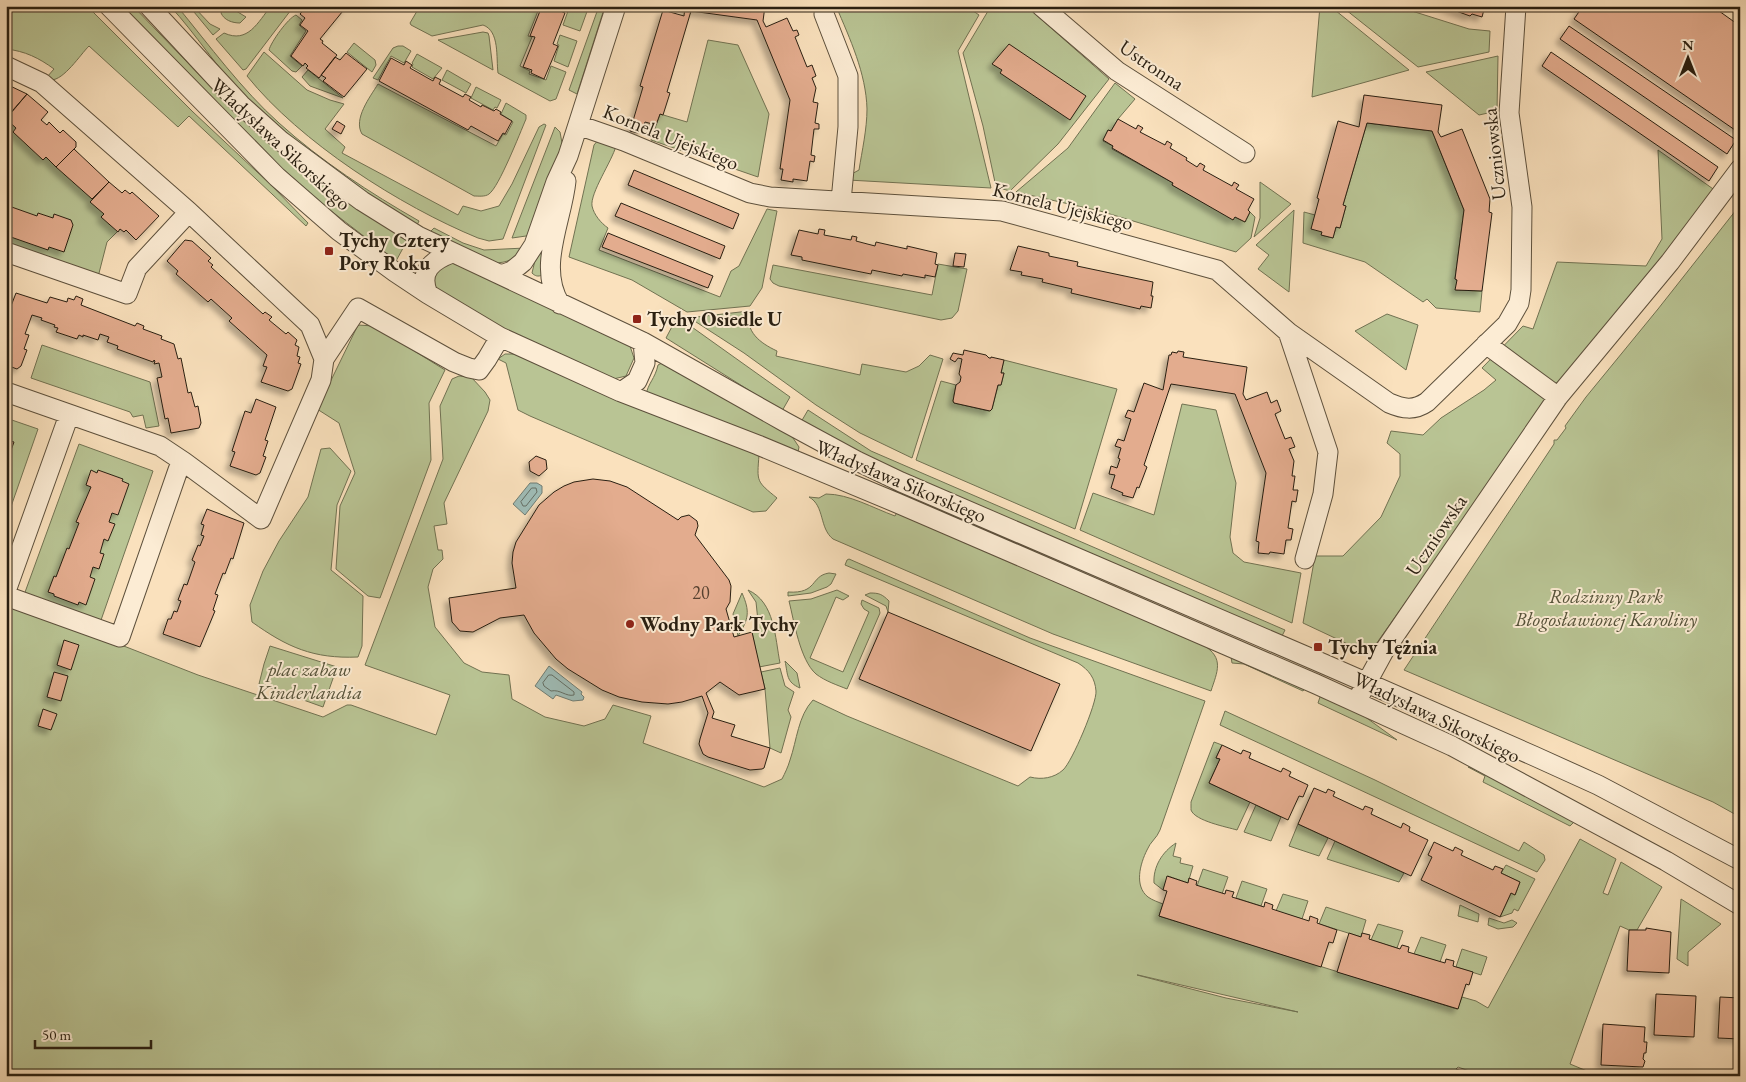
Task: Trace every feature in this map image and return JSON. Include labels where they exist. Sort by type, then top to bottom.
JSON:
[{"type":"street","name":"Władysława Sikorskiego","points":[[109,6],[277,177],[340,231],[428,294],[500,337],[621,392],[758,445],[897,503],[1356,702],[1452,746],[1666,861],[1740,905]]},
{"type":"street","name":"Władysława Sikorskiego","points":[[149,6],[241,105],[281,141],[362,201],[418,236],[643,342],[785,422],[895,479],[1324,664],[1598,785],[1740,860]]},
{"type":"street","points":[[501,275],[518,267],[529,255],[534,245],[556,182],[568,156],[616,6]]},
{"type":"street","name":"Ustronna","points":[[1041,6],[1117,71],[1244,153]]},
{"type":"street","name":"Uczniowska","points":[[1288,332],[1389,403],[1409,408],[1420,407],[1427,402],[1507,324],[1519,303],[1521,290],[1522,207],[1509,113],[1516,6]]},
{"type":"street","points":[[824,14],[848,76],[848,127],[841,201]]},
{"type":"street","points":[[6,66],[42,82],[189,212],[310,325],[324,358]]},
{"type":"street","name":"Kornela Ujejskiego","points":[[578,125],[624,141],[750,193],[770,197],[1002,211],[1217,270],[1288,332]]},
{"type":"street","points":[[560,304],[553,289],[550,271],[565,187],[568,156]]},
{"type":"street","name":"Uczniowska","points":[[1356,702],[1384,651],[1558,397],[1670,262],[1740,169]]},
{"type":"street","points":[[6,252],[127,294],[137,268],[189,212]]},
{"type":"street","points":[[428,294],[424,284],[428,269],[438,258],[452,253]]},
{"type":"street","points":[[6,392],[160,446],[261,519],[321,380],[324,358],[358,308],[454,362],[469,368],[479,370],[500,337]]},
{"type":"street","points":[[1288,332],[1328,452],[1324,494],[1305,559]]},
{"type":"street","points":[[621,392],[637,381],[645,363],[643,342]]},
{"type":"street","points":[[1486,344],[1558,397]]},
{"type":"street","points":[[6,591],[70,415]]},
{"type":"street","points":[[6,596],[120,637],[178,470],[184,462]]},
{"type":"green space","points":[[6,6],[87,6],[193,112],[272,186],[308,223],[306,226],[189,116],[178,127],[89,46],[66,72],[51,80],[47,77],[54,69],[26,53],[6,49]]},
{"type":"green space","points":[[122,6],[133,6],[212,88],[252,126],[408,239],[396,261],[289,177]]},
{"type":"green space","points":[[170,6],[177,6],[239,82],[279,123],[346,176],[419,221],[417,225],[326,165],[263,114],[233,85]]},
{"type":"green space","points":[[189,6],[193,6],[210,24],[220,29],[213,35]]},
{"type":"green space","points":[[224,6],[228,6],[246,17],[240,23],[229,21],[221,13]]},
{"type":"green space","points":[[271,6],[294,6],[246,69],[243,70],[216,39],[224,33],[232,36],[246,34],[252,30]]},
{"type":"green space","points":[[420,6],[540,6],[528,36],[532,37],[520,66],[530,71],[529,74],[546,80],[551,66],[566,72],[556,99],[550,101],[498,73],[495,39],[488,28],[483,25],[432,36],[411,25],[410,23]]},
{"type":"green space","points":[[566,6],[589,6],[580,31],[563,25],[568,11],[565,10]]},
{"type":"green space","points":[[599,6],[605,6],[577,94],[569,90]]},
{"type":"green space","points":[[836,6],[966,6],[979,15],[958,51],[991,188],[848,180],[848,176],[859,170],[867,109],[864,82],[852,44]]},
{"type":"green space","points":[[991,6],[1026,6],[1109,79],[1058,144],[1010,191],[996,187],[983,126],[963,53]]},
{"type":"green space","points":[[1320,6],[1330,6],[1409,70],[1312,97]]},
{"type":"green space","points":[[1341,6],[1396,6],[1469,29],[1490,31],[1489,52],[1418,67]]},
{"type":"green space","points":[[296,15],[302,20],[299,25],[306,31],[290,56],[302,66],[296,72],[292,71],[269,50],[280,31]]},
{"type":"green space","points":[[483,32],[488,33],[489,36],[493,70],[438,40]]},
{"type":"green space","points":[[560,35],[577,41],[568,67],[554,61]]},
{"type":"green space","points":[[708,40],[738,45],[769,114],[758,177],[651,140],[660,114],[687,122]]},
{"type":"green space","points":[[354,43],[375,60],[376,65],[372,72],[347,52]]},
{"type":"green space","points":[[403,46],[411,51],[404,63],[391,56],[378,80],[373,78],[393,48]]},
{"type":"green space","points":[[264,52],[307,90],[344,104],[325,129],[345,147],[342,153],[458,215],[463,206],[481,211],[499,206],[512,184],[539,127],[544,124],[546,125],[503,239],[489,241],[448,225],[385,190],[323,148],[294,125],[247,76]]},
{"type":"green space","points":[[417,54],[442,68],[433,79],[412,67]]},
{"type":"green space","points":[[1498,56],[1497,111],[1479,115],[1426,72]]},
{"type":"green space","points":[[308,70],[343,98],[310,86],[302,77]]},
{"type":"green space","points":[[447,70],[471,84],[466,93],[442,80]]},
{"type":"green space","points":[[1115,83],[1135,99],[1118,119],[1111,131],[1108,130],[1103,141],[1113,146],[1112,149],[1173,183],[1172,185],[1233,219],[1235,217],[1245,222],[1250,212],[1255,217],[1251,238],[1236,252],[1100,211],[1016,192],[1068,148]]},
{"type":"green space","points":[[378,84],[496,146],[503,134],[506,135],[513,122],[501,114],[506,103],[526,115],[504,171],[489,194],[474,196],[362,134],[360,128],[361,115]]},
{"type":"green space","points":[[476,87],[501,100],[497,108],[495,107],[493,110],[471,98]]},
{"type":"green space","points":[[6,99],[95,178],[120,229],[107,242],[98,277],[6,244]]},
{"type":"green space","points":[[1367,123],[1432,131],[1464,210],[1455,279],[1457,280],[1456,290],[1482,291],[1480,312],[1436,308],[1427,299],[1423,302],[1365,262],[1303,243],[1304,212],[1315,215],[1322,235],[1333,238],[1336,227],[1340,228],[1346,206],[1343,205]]},
{"type":"green space","points":[[555,127],[560,132],[562,143],[533,235],[512,238]]},
{"type":"green space","points":[[599,139],[616,146],[592,200],[596,216],[608,228],[599,250],[720,297],[731,271],[739,266],[767,209],[777,211],[762,288],[750,306],[687,312],[632,280],[569,257],[594,145]]},
{"type":"green space","points":[[1658,150],[1716,191],[1564,378],[1369,654],[1303,623],[1315,556],[1343,556],[1381,517],[1400,476],[1400,454],[1387,443],[1391,431],[1423,435],[1441,418],[1496,380],[1482,368],[1523,326],[1533,329],[1557,262],[1646,266],[1662,239]]},
{"type":"green space","points":[[1260,182],[1291,204],[1254,237],[1260,218]]},
{"type":"green space","name":"Rodzinny Park Błogosławionej Karoliny","points":[[1740,205],[1740,817],[1713,802],[1404,670],[1554,444],[1554,440],[1557,440],[1586,397]]},
{"type":"green space","points":[[1294,210],[1289,292],[1258,269],[1269,255],[1256,245]]},
{"type":"green space","points":[[434,228],[463,243],[484,250],[525,248],[511,260],[493,263],[430,232]]},
{"type":"green space","points":[[537,252],[547,255],[542,275],[538,276],[532,273]]},
{"type":"green space","points":[[450,262],[498,282],[630,346],[634,358],[626,376],[609,380],[505,332],[434,289],[433,276],[438,265]]},
{"type":"green space","points":[[938,264],[967,269],[958,311],[952,318],[941,320],[779,286],[770,279],[773,265],[932,295]]},
{"type":"green space","points":[[749,311],[749,325],[755,336],[777,351],[776,356],[860,375],[862,364],[906,372],[919,366],[930,355],[943,359],[912,458],[860,433],[693,320],[697,317]]},
{"type":"green space","points":[[1387,314],[1418,325],[1406,370],[1355,331]]},
{"type":"green space","points":[[676,319],[682,320],[790,397],[782,411],[666,338]]},
{"type":"green space","points":[[358,325],[374,326],[445,370],[429,403],[431,460],[380,598],[368,596],[336,569],[340,506],[355,473],[339,423],[317,409]]},
{"type":"green space","points":[[42,345],[150,382],[159,426],[146,428],[143,415],[133,417],[130,412],[31,378]]},
{"type":"green space","points":[[505,354],[514,354],[759,455],[759,480],[777,498],[766,511],[753,512],[518,410],[506,363],[498,359]]},
{"type":"green space","points":[[1004,360],[1117,389],[1075,529],[916,460],[941,381],[956,385],[954,403],[989,411],[992,409],[998,385],[1001,385],[1004,373],[1001,373]]},
{"type":"green space","points":[[662,363],[785,431],[799,447],[798,452],[646,395],[658,365]]},
{"type":"green space","points":[[459,376],[471,377],[490,400],[488,411],[444,503],[447,524],[434,526],[438,550],[442,550],[443,559],[433,569],[428,587],[435,627],[464,663],[482,672],[509,675],[512,699],[545,717],[584,726],[605,719],[613,705],[651,716],[643,743],[764,787],[782,779],[789,763],[804,713],[813,700],[847,716],[1018,786],[1030,777],[1048,778],[1063,770],[1078,745],[1095,698],[1094,682],[1085,668],[1078,663],[845,565],[849,559],[1030,638],[1205,701],[1160,830],[1148,847],[1141,868],[1140,881],[1144,892],[1150,898],[1163,904],[1159,916],[1457,1009],[1462,997],[1476,1001],[1488,1008],[1580,839],[1616,859],[1603,893],[1608,895],[1621,862],[1662,887],[1637,930],[1629,930],[1620,926],[1570,1064],[1599,1076],[1483,1076],[1458,1067],[1456,1069],[1474,1076],[6,1076],[6,600],[198,675],[323,717],[347,705],[351,705],[436,735],[450,695],[365,665],[443,459],[440,406],[452,379]],"holes":[[[1137,975],[1298,1012],[1226,998]]]},
{"type":"green space","points":[[1182,404],[1216,410],[1236,483],[1230,537],[1233,553],[1244,562],[1301,573],[1292,623],[1080,530],[1093,493],[1154,515]]},
{"type":"green space","points":[[808,410],[871,451],[1285,630],[1281,638],[867,457],[801,422]]},
{"type":"green space","points":[[6,418],[38,429],[6,521]]},
{"type":"green space","points":[[79,444],[153,471],[100,623],[24,595]]},
{"type":"green space","points":[[330,448],[351,471],[337,505],[331,570],[363,596],[362,646],[358,657],[327,656],[301,650],[289,645],[252,622],[250,605],[263,571],[279,541],[308,497],[321,449]]},
{"type":"green space","points":[[826,494],[843,496],[895,516],[897,512],[1203,645],[1210,650],[1217,660],[1217,672],[1211,691],[1053,634],[833,539],[826,529],[818,506],[809,497],[819,498]]},
{"type":"green space","points":[[829,573],[836,574],[831,584],[827,587],[811,593],[788,596],[788,592],[798,592],[809,588],[823,575]]},
{"type":"green space","points":[[748,590],[764,603],[769,612],[775,632],[780,663],[759,667],[752,632],[758,621],[756,602]]},
{"type":"green space","points":[[837,590],[849,596],[843,600],[836,597],[810,658],[843,672],[869,612],[861,604],[862,600],[879,608],[880,613],[847,689],[823,679],[810,668],[798,640],[789,601],[811,599]]},
{"type":"green space","points":[[742,593],[747,615],[738,636],[733,614]]},
{"type":"green space","points":[[870,593],[880,594],[889,601],[888,612],[886,606],[865,595]]},
{"type":"green space","name":"plac zabaw Kinderlandia","points":[[270,646],[337,667],[323,707],[259,684]]},
{"type":"green space","points":[[1231,657],[1305,688],[1303,691],[1244,664],[1232,663]]},
{"type":"green space","points":[[785,661],[797,673],[800,688],[790,681]]},
{"type":"green space","points":[[780,668],[785,686],[794,692],[788,710],[791,717],[781,753],[770,748],[765,689],[761,672]]},
{"type":"green space","points":[[1321,694],[1357,711],[1397,740],[1318,703]]},
{"type":"green space","points":[[1225,711],[1375,780],[1519,851],[1524,842],[1544,855],[1545,860],[1537,872],[1220,725]]},
{"type":"green space","points":[[1214,742],[1222,745],[1216,758],[1220,759],[1209,783],[1250,802],[1237,830],[1198,817],[1191,810],[1191,802]]},
{"type":"green space","points":[[1468,767],[1574,822],[1570,826],[1483,782],[1485,776]]},
{"type":"green space","points":[[1256,805],[1281,817],[1271,841],[1244,832]]},
{"type":"green space","points":[[1298,824],[1328,838],[1319,856],[1289,846]]},
{"type":"green space","points":[[1335,841],[1404,873],[1399,882],[1327,859]]},
{"type":"green space","points":[[1176,843],[1173,856],[1181,858],[1180,863],[1193,866],[1188,883],[1168,876],[1163,890],[1154,883],[1155,871],[1159,860]]},
{"type":"green space","points":[[1506,865],[1535,879],[1518,911],[1514,909],[1512,913],[1500,917],[1511,893],[1515,895],[1520,882],[1501,873]]},
{"type":"green space","points":[[1203,869],[1228,877],[1222,894],[1197,886]]},
{"type":"green space","points":[[1242,881],[1267,889],[1261,906],[1236,898]]},
{"type":"green space","points":[[1283,894],[1308,901],[1302,919],[1276,911]]},
{"type":"green space","points":[[1681,899],[1721,924],[1688,952],[1688,966],[1677,959]]},
{"type":"green space","points":[[1460,905],[1479,914],[1478,922],[1458,916]]},
{"type":"green space","points":[[1326,907],[1366,920],[1361,937],[1319,924]]},
{"type":"green space","points":[[1489,918],[1504,923],[1512,920],[1517,923],[1513,927],[1498,929],[1488,925]]},
{"type":"green space","points":[[1378,924],[1403,931],[1397,948],[1371,940]]},
{"type":"green space","points":[[1421,937],[1446,945],[1440,962],[1414,954]]},
{"type":"green space","points":[[1462,949],[1487,957],[1481,975],[1456,967]]},
{"type":"water","points":[[530,483],[537,483],[542,486],[542,493],[525,515],[513,504]]},
{"type":"water","points":[[549,666],[582,692],[583,700],[573,701],[556,695],[553,699],[535,686]]},
{"type":"building","points":[[307,6],[347,6],[320,39],[323,41],[322,43],[337,55],[319,78],[306,68],[308,66],[305,63],[303,66],[291,56],[308,31],[300,25],[305,18],[300,14]]},
{"type":"building","points":[[542,6],[560,6],[558,10],[565,13],[553,44],[558,46],[544,79],[531,73],[532,70],[523,67],[535,37],[530,36]]},
{"type":"building","points":[[685,6],[765,6],[763,21],[766,27],[787,18],[793,31],[797,30],[799,35],[795,37],[807,67],[812,65],[816,76],[812,78],[816,88],[813,102],[818,103],[815,123],[819,124],[819,129],[814,129],[811,155],[815,156],[814,162],[810,161],[807,181],[793,179],[793,182],[781,180],[783,169],[780,169],[790,100],[757,20],[691,11],[667,92],[670,93],[663,115],[660,114],[656,125],[645,122],[642,130],[638,133],[630,131],[643,87],[640,86],[663,10],[684,16]]},
{"type":"building","points":[[1442,6],[1485,6],[1482,17],[1472,14],[1470,16]]},
{"type":"building","points":[[1583,6],[1712,6],[1740,26],[1740,124],[1735,130],[1574,19]]},
{"type":"building","points":[[1569,26],[1736,140],[1727,154],[1560,39]]},
{"type":"building","points":[[1009,44],[1086,96],[1070,120],[1000,73],[1002,70],[992,64]]},
{"type":"building","points":[[1551,52],[1718,167],[1709,181],[1542,66]]},
{"type":"building","points":[[346,53],[367,69],[344,97],[323,81],[326,78],[321,75],[335,57],[340,60]]},
{"type":"building","points":[[391,58],[404,65],[406,61],[412,65],[410,68],[433,81],[435,77],[441,80],[439,84],[463,97],[465,94],[471,97],[469,100],[481,107],[482,105],[501,112],[500,114],[512,121],[505,134],[503,133],[498,141],[471,126],[468,130],[379,81]]},
{"type":"building","points":[[6,84],[27,94],[6,118]]},
{"type":"building","points":[[27,94],[48,112],[41,120],[47,125],[49,122],[60,133],[63,130],[76,142],[76,147],[56,167],[46,157],[43,160],[13,132],[16,128],[6,119]]},
{"type":"building","points":[[1364,95],[1442,105],[1438,132],[1441,137],[1462,129],[1490,199],[1489,212],[1492,213],[1482,291],[1455,290],[1464,210],[1432,131],[1367,123],[1343,205],[1346,206],[1340,228],[1336,227],[1333,238],[1321,235],[1322,232],[1311,229],[1319,199],[1317,198],[1338,121],[1359,127]]},
{"type":"building","points":[[1118,119],[1136,129],[1138,125],[1143,128],[1140,132],[1165,145],[1167,141],[1172,144],[1170,148],[1187,158],[1186,160],[1197,167],[1200,163],[1205,166],[1203,170],[1232,186],[1234,182],[1239,185],[1236,189],[1254,199],[1248,210],[1250,212],[1245,222],[1235,217],[1233,220],[1112,148],[1113,146],[1103,140],[1108,130],[1111,131]]},
{"type":"building","points":[[337,121],[345,126],[341,134],[332,129]]},
{"type":"building","points":[[74,149],[109,182],[92,199],[56,167]]},
{"type":"building","points":[[634,170],[739,214],[733,229],[628,185]]},
{"type":"building","points":[[109,182],[122,193],[125,190],[130,194],[132,192],[159,216],[136,240],[126,230],[124,232],[120,229],[118,232],[101,217],[104,214],[90,202]]},
{"type":"building","points":[[621,203],[725,246],[720,259],[615,216]]},
{"type":"building","points":[[6,205],[37,216],[38,213],[53,218],[54,214],[71,220],[73,225],[64,252],[49,247],[48,250],[8,236],[10,231],[6,230]]},
{"type":"building","points":[[819,229],[825,230],[824,235],[851,240],[852,236],[857,237],[856,241],[875,246],[876,242],[907,249],[907,246],[937,253],[935,264],[938,265],[935,277],[925,275],[925,278],[903,274],[902,276],[872,270],[871,274],[802,260],[802,257],[791,255],[799,230],[818,234]]},
{"type":"building","points":[[608,233],[713,276],[708,288],[602,247]]},
{"type":"building","points":[[185,240],[192,241],[211,258],[208,261],[213,265],[211,267],[263,314],[265,312],[272,317],[269,320],[286,334],[288,332],[297,340],[295,345],[299,347],[297,356],[300,357],[298,363],[301,364],[292,389],[288,391],[261,382],[267,367],[263,366],[267,355],[229,321],[232,318],[211,299],[208,302],[176,274],[178,271],[167,261]]},
{"type":"building","points":[[1018,246],[1049,253],[1049,256],[1078,262],[1077,266],[1153,282],[1151,308],[1141,306],[1140,309],[1071,293],[1072,289],[1042,282],[1043,279],[1021,275],[1022,272],[1010,270]]},
{"type":"building","points":[[955,253],[966,254],[964,267],[953,266]]},
{"type":"building","points":[[16,293],[47,303],[50,297],[67,302],[68,298],[74,300],[76,296],[83,299],[81,305],[135,326],[137,323],[144,326],[143,329],[162,336],[161,339],[174,344],[178,359],[181,358],[188,393],[191,392],[195,407],[198,406],[201,423],[199,428],[171,433],[168,418],[165,419],[157,378],[162,377],[159,363],[154,364],[154,360],[153,362],[117,349],[118,346],[107,342],[109,337],[100,334],[98,340],[83,335],[83,337],[79,335],[77,339],[56,332],[58,328],[54,327],[55,325],[32,315],[25,334],[29,335],[24,349],[27,350],[21,366],[17,369],[6,365],[6,305],[11,306]]},
{"type":"building","points":[[964,350],[986,355],[989,358],[1004,360],[1001,373],[1004,373],[1001,385],[998,385],[990,411],[954,403],[953,401],[956,385],[960,382],[961,377],[959,374],[962,359],[958,358],[955,362],[950,359],[953,353],[963,355]]},
{"type":"building","points":[[1178,351],[1184,352],[1183,357],[1247,367],[1243,394],[1246,400],[1267,392],[1271,403],[1277,400],[1281,411],[1275,414],[1285,439],[1291,437],[1295,447],[1289,449],[1294,461],[1292,476],[1295,476],[1293,490],[1298,490],[1296,502],[1292,501],[1288,528],[1293,529],[1291,540],[1286,540],[1284,554],[1258,553],[1259,542],[1256,541],[1266,473],[1235,394],[1171,384],[1144,465],[1147,467],[1139,488],[1137,487],[1133,498],[1122,495],[1123,493],[1111,488],[1115,475],[1109,474],[1111,466],[1117,468],[1120,459],[1118,458],[1121,448],[1115,446],[1118,439],[1124,441],[1131,419],[1125,417],[1128,410],[1134,412],[1144,383],[1163,390],[1169,355],[1172,352],[1177,353]]},
{"type":"building","points":[[256,399],[276,407],[265,440],[268,441],[263,456],[266,457],[260,473],[256,475],[230,466],[235,452],[232,451],[245,411],[251,413]]},
{"type":"building","points":[[6,437],[7,440],[14,442],[6,464]]},
{"type":"building","points":[[536,456],[546,460],[547,469],[539,476],[530,471],[529,462]]},
{"type":"building","points":[[91,470],[97,473],[98,470],[123,479],[122,481],[129,484],[118,515],[112,513],[109,522],[115,524],[108,541],[104,539],[100,553],[104,554],[99,569],[93,567],[90,577],[95,579],[86,605],[79,602],[78,605],[48,592],[67,548],[69,549],[79,523],[76,522],[91,487],[86,485]]},
{"type":"building","name":"Wodny Park Tychy","points":[[593,479],[610,481],[627,487],[678,520],[689,515],[697,521],[698,526],[695,535],[729,580],[731,586],[730,602],[726,609],[734,637],[752,632],[765,689],[739,695],[720,682],[706,693],[714,712],[712,718],[735,725],[731,736],[770,748],[764,768],[750,770],[703,754],[699,744],[708,713],[702,696],[668,704],[642,702],[619,697],[602,690],[568,669],[556,659],[534,633],[524,615],[500,618],[473,632],[460,631],[452,622],[449,598],[516,588],[512,563],[513,552],[516,542],[539,505],[564,486],[574,482]]},
{"type":"building","points":[[207,509],[244,523],[233,559],[231,558],[225,574],[223,573],[215,594],[218,595],[213,610],[215,611],[200,647],[163,634],[168,619],[171,619],[174,611],[177,612],[181,601],[178,600],[184,584],[187,585],[195,562],[192,560],[204,536],[201,535],[204,525],[201,524]]},
{"type":"building","points":[[888,612],[1060,684],[1031,751],[859,679]]},
{"type":"building","points":[[64,640],[79,645],[71,670],[57,665]]},
{"type":"building","points":[[54,672],[68,676],[61,701],[47,697]]},
{"type":"building","points":[[43,709],[57,714],[51,730],[38,726]]},
{"type":"building","points":[[1222,745],[1241,754],[1243,750],[1251,753],[1249,758],[1281,772],[1283,768],[1291,772],[1289,776],[1308,785],[1303,797],[1299,796],[1288,820],[1209,783],[1220,759],[1216,758]]},
{"type":"building","points":[[1314,788],[1326,793],[1328,789],[1335,792],[1333,796],[1363,810],[1365,806],[1373,809],[1371,814],[1401,828],[1403,823],[1410,827],[1409,831],[1428,840],[1411,876],[1298,824]]},
{"type":"building","points":[[1434,842],[1453,851],[1455,847],[1463,851],[1461,855],[1493,870],[1495,866],[1503,869],[1501,873],[1520,882],[1515,895],[1511,893],[1500,917],[1421,880],[1432,857],[1428,855]]},
{"type":"building","points":[[1167,876],[1188,883],[1189,878],[1197,881],[1196,885],[1225,894],[1226,890],[1234,892],[1232,897],[1264,907],[1265,902],[1273,905],[1272,909],[1309,921],[1310,916],[1318,919],[1317,923],[1337,930],[1333,943],[1329,942],[1321,967],[1159,916],[1167,891],[1163,890]]},
{"type":"building","points":[[1646,928],[1671,932],[1669,973],[1627,971],[1629,930],[1646,930]]},
{"type":"building","points":[[1349,933],[1361,937],[1362,933],[1370,935],[1369,939],[1400,949],[1402,945],[1409,947],[1408,952],[1445,963],[1446,959],[1454,961],[1453,966],[1473,972],[1469,985],[1466,984],[1458,1009],[1337,972]]},
{"type":"building","points":[[1656,994],[1696,996],[1694,1037],[1654,1035]]},
{"type":"building","points":[[1720,997],[1740,998],[1740,1039],[1718,1038]]},
{"type":"building","points":[[1603,1024],[1645,1027],[1644,1042],[1647,1042],[1643,1067],[1601,1065]]},
{"type":"building","points":[[1668,1072],[1678,1075],[1678,1072],[1689,1073],[1689,1075],[1696,1076],[1662,1076],[1662,1074]]},
{"type":"place","name":"Tychy Cztery Pory Roku","points":[[329,251]]},
{"type":"place","name":"Tychy Osiedle U","points":[[637,319]]},
{"type":"place","name":"Wodny Park Tychy","points":[[630,624]]},
{"type":"place","name":"Tychy Tężnia","points":[[1318,647]]}]
